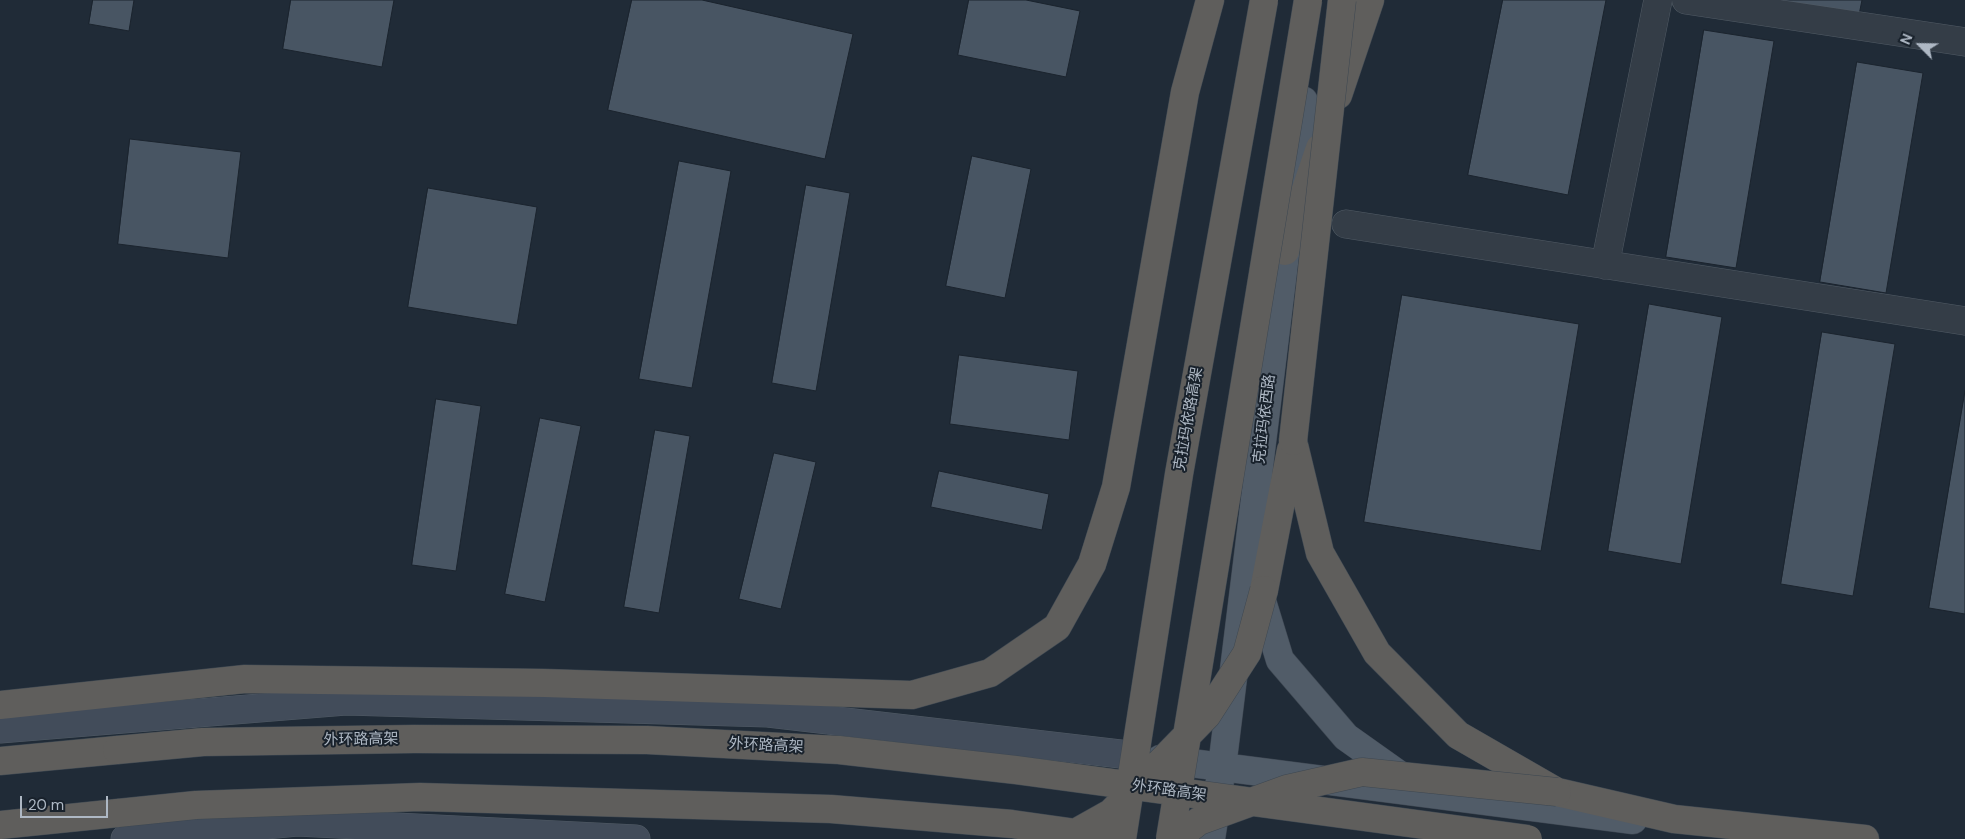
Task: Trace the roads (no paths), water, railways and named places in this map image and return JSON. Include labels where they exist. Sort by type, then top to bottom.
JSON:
[{"type":"highway","points":[[0,705],[245,679],[544,683],[912,695],[990,673],[1057,627],[1092,564],[1116,487],[1186,92],[1210,0]]},
{"type":"highway","name":"克拉玛依路高架","points":[[1119,839],[1179,474],[1264,0]]},
{"type":"highway","points":[[1170,839],[1308,0]]},
{"type":"highway","points":[[1065,839],[1111,812],[1207,715],[1247,653],[1264,590],[1292,441],[1342,0]]},
{"type":"highway","points":[[1285,251],[1370,0]]},
{"type":"highway","points":[[1292,441],[1320,553],[1377,653],[1458,735],[1557,792]]},
{"type":"highway","name":"外环路高架","points":[[0,761],[203,742],[414,739],[647,740],[839,750],[1016,770],[1528,839]]},
{"type":"highway","points":[[1176,839],[1198,821],[1287,789],[1362,772],[1557,792],[1674,819],[1866,839]]},
{"type":"highway","points":[[0,825],[196,805],[420,797],[831,809],[1012,824],[1119,839]]},
{"type":"main road","points":[[1119,839],[1129,755],[1272,0]]},
{"type":"main road","name":"克拉玛依西路","points":[[1211,839],[1222,767],[1306,81],[1321,0]]},
{"type":"main road","points":[[1248,554],[1280,660],[1346,737],[1426,793]]},
{"type":"main road","points":[[0,728],[346,701],[768,713],[1129,755],[1781,839]]},
{"type":"main road","points":[[125,839],[295,831],[636,839]]},
{"type":"street","points":[[1605,265],[1658,0]]},
{"type":"street","points":[[1686,0],[1965,42]]},
{"type":"street","points":[[1346,224],[1965,321]]}]
